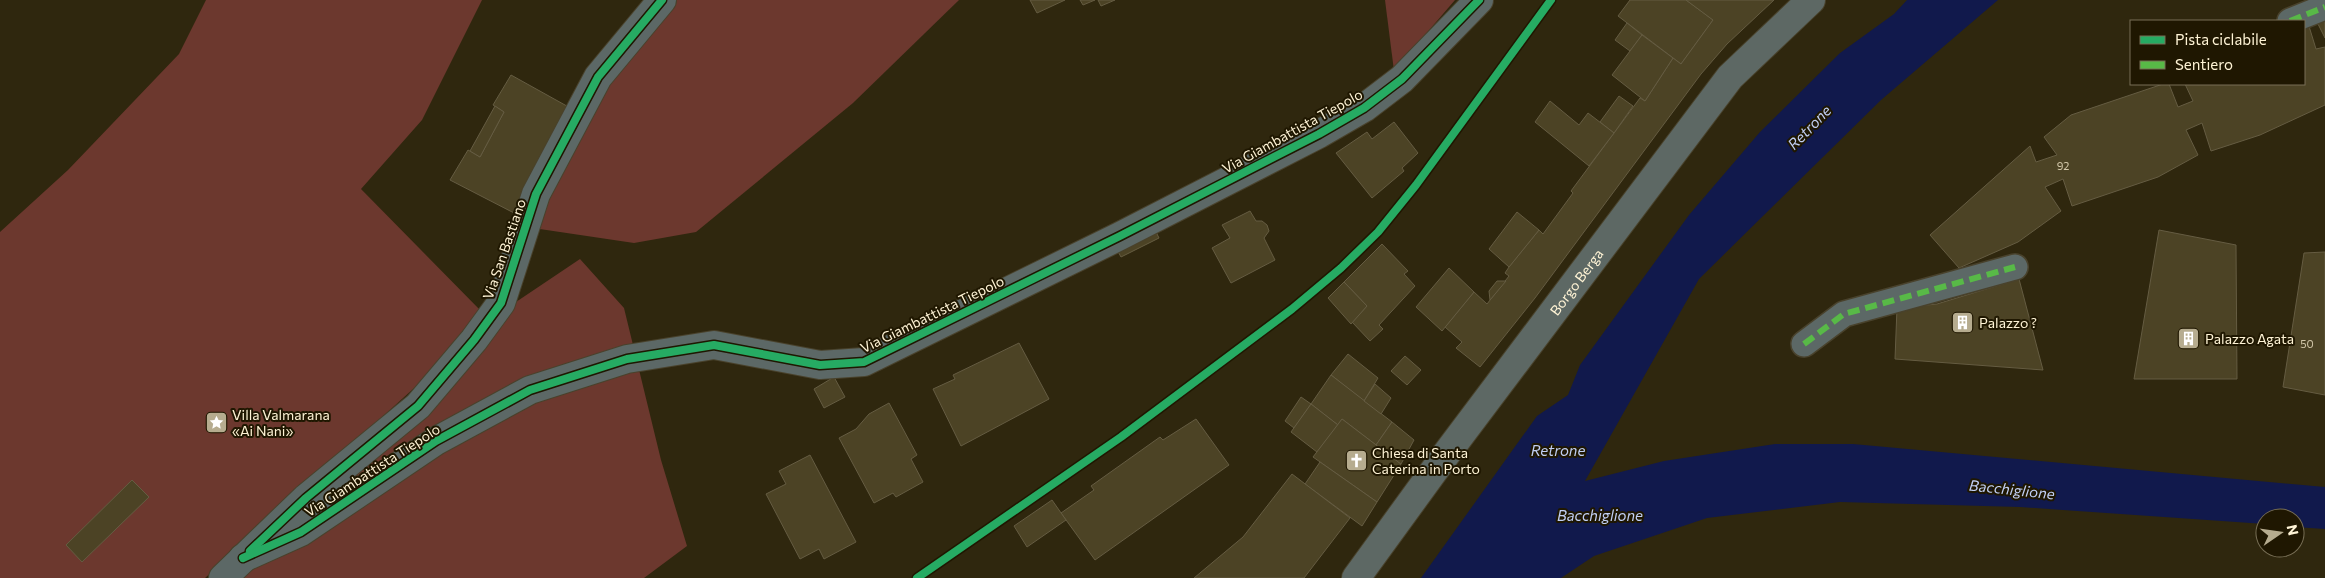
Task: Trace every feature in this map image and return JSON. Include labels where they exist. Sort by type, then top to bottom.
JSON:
[{"type":"main road","name":"Borgo Berga","points":[[1356,578],[1450,449],[1730,77],[1811,0]]},
{"type":"street","name":"Via San Bastiano","points":[[223,578],[306,498],[418,406],[474,340],[501,303],[536,194],[598,77],[662,0]]},
{"type":"street","name":"Via Giambattista Tiepolo","points":[[243,558],[301,532],[436,441],[530,390],[627,359],[714,345],[820,365],[864,362],[1120,236],[1319,134],[1364,108],[1402,79],[1478,0]]},
{"type":"street","points":[[2292,20],[2325,7]]},
{"type":"street","points":[[1804,344],[1844,314],[2015,267]]},
{"type":"shaded area","points":[[206,0],[482,0],[422,120],[361,189],[480,310],[435,369],[205,578],[0,578],[0,232],[68,170],[179,54]]},
{"type":"shaded area","points":[[673,0],[959,0],[853,103],[696,232],[634,243],[533,228],[604,81]]},
{"type":"shaded area","points":[[1385,0],[1455,0],[1394,71]]},
{"type":"shaded area","points":[[580,259],[624,308],[661,460],[687,546],[644,578],[236,578],[513,304]]},
{"type":"water","points":[[1907,0],[1998,0],[1881,100],[1699,279],[1585,481],[1664,461],[1775,444],[1853,444],[2325,487],[2325,529],[2305,528],[2305,508],[2255,508],[2255,523],[2020,507],[1840,502],[1707,518],[1594,556],[1561,578],[1421,578],[1537,416],[1568,395],[1580,365],[1689,215],[1760,132],[1840,53],[1894,14]]},
{"type":"building","points":[[1030,0],[1065,0],[1037,13]]},
{"type":"building","points":[[1080,0],[1095,0],[1083,5]]},
{"type":"building","points":[[1098,0],[1115,0],[1101,6]]},
{"type":"building","points":[[1630,0],[1686,0],[1713,20],[1681,64],[1618,16]]},
{"type":"building","points":[[1686,0],[1774,0],[1727,44],[1701,74],[1535,298],[1480,367],[1456,348],[1462,342],[1445,327],[1474,292],[1487,304],[1509,276],[1505,273],[1509,267],[1539,230],[1543,234],[1573,193],[1571,191],[1640,98],[1645,101],[1673,58],[1681,64],[1713,20]]},
{"type":"building","points":[[2325,14],[2325,38],[2315,18]]},
{"type":"building","points":[[1627,23],[1642,35],[1630,51],[1615,40]]},
{"type":"building","points":[[2308,23],[2316,49],[2325,47],[2325,105],[2260,135],[2211,151],[2202,123],[2186,130],[2198,155],[2158,177],[2072,206],[2063,179],[2045,187],[2061,211],[2018,242],[1959,268],[1930,235],[2030,146],[2036,162],[2057,155],[2044,137],[2071,115],[2160,85],[2169,85],[2178,107],[2193,101],[2185,85],[2305,85],[2305,24]]},
{"type":"building","points":[[1642,35],[1673,58],[1645,101],[1612,75]]},
{"type":"building","points":[[511,75],[574,110],[516,214],[450,180],[468,150],[480,157],[504,112],[493,105]]},
{"type":"building","points":[[1619,96],[1633,106],[1614,133],[1600,122]]},
{"type":"building","points":[[1550,101],[1579,125],[1588,113],[1614,133],[1589,166],[1535,122]]},
{"type":"building","points":[[495,106],[504,112],[480,157],[470,151]]},
{"type":"building","points":[[1394,122],[1418,153],[1402,168],[1404,171],[1372,198],[1336,153],[1367,132],[1372,139]]},
{"type":"building","points":[[1250,211],[1256,221],[1262,221],[1267,225],[1269,231],[1264,238],[1275,260],[1231,283],[1212,248],[1230,238],[1222,225]]},
{"type":"building","points":[[1517,212],[1539,230],[1509,267],[1489,249]]},
{"type":"building","points":[[1153,226],[1159,238],[1121,257],[1115,246]]},
{"type":"building","name":"Palazzo Agata","points":[[2159,230],[2236,245],[2237,379],[2134,379]]},
{"type":"building","points":[[1382,244],[1408,271],[1404,274],[1415,286],[1379,325],[1383,329],[1370,341],[1352,322],[1367,306],[1344,282]]},
{"type":"building","points":[[2325,252],[2325,395],[2283,387],[2304,253]]},
{"type":"building","points":[[1449,268],[1474,292],[1442,331],[1416,307]]},
{"type":"building","name":"Palazzo ?","points":[[2019,279],[2043,370],[1895,359],[1897,308],[1937,304]]},
{"type":"building","points":[[1497,281],[1506,281],[1490,300],[1489,291]]},
{"type":"building","points":[[1344,282],[1367,306],[1351,324],[1328,298]]},
{"type":"building","points":[[1019,343],[1049,399],[961,446],[933,389],[955,379],[953,375]]},
{"type":"building","points":[[1348,354],[1378,378],[1364,401],[1331,375]]},
{"type":"building","points":[[1405,356],[1421,370],[1407,385],[1391,371]]},
{"type":"building","points":[[1331,375],[1392,422],[1376,445],[1342,419],[1338,425],[1311,404]]},
{"type":"building","points":[[834,377],[845,397],[824,408],[814,389]]},
{"type":"building","points":[[1375,384],[1391,398],[1381,414],[1364,401]]},
{"type":"building","points":[[1301,397],[1311,404],[1294,428],[1285,421]]},
{"type":"building","points":[[889,403],[917,455],[911,459],[923,482],[896,497],[893,493],[874,503],[839,438],[856,429],[869,414]]},
{"type":"building","points":[[1311,404],[1338,425],[1317,452],[1291,432]]},
{"type":"building","points":[[1196,419],[1229,465],[1095,560],[1061,513],[1094,490],[1091,486],[1160,437],[1163,440]]},
{"type":"building","name":"Chiesa di Santa Caterina in Porto","points":[[1342,419],[1401,464],[1377,502],[1313,457]]},
{"type":"building","points":[[1392,422],[1414,440],[1401,464],[1376,445]]},
{"type":"building","points":[[810,455],[856,542],[824,559],[819,549],[800,559],[766,494],[786,484],[779,471]]},
{"type":"building","points":[[1320,462],[1377,502],[1362,526],[1305,484]]},
{"type":"building","points":[[1292,474],[1350,518],[1304,578],[1194,578],[1243,537]]},
{"type":"building","points":[[132,480],[149,497],[82,562],[66,545]]},
{"type":"building","points":[[1052,500],[1066,520],[1027,547],[1014,526]]},
{"type":"marked path","points":[[2292,20],[2325,7]]},
{"type":"marked path","points":[[1804,344],[1844,314],[2015,267]]},
{"type":"cycle path","points":[[250,551],[306,498],[418,406],[474,340],[501,303],[536,194],[598,77],[662,0]]},
{"type":"cycle path","points":[[243,558],[301,532],[436,441],[530,390],[627,359],[714,345],[820,365],[864,362],[1120,236],[1319,134],[1364,108],[1402,79],[1479,0]]},
{"type":"cycle path","points":[[917,578],[1121,437],[1292,309],[1341,268],[1378,232],[1416,185],[1551,0]]},
{"type":"place","name":"Palazzo ?","points":[[1963,322]]},
{"type":"place","name":"Palazzo Agata","points":[[2189,338]]},
{"type":"place","name":"Villa Valmarana «Ai Nani»","points":[[216,422]]},
{"type":"place","name":"Chiesa di Santa Caterina in Porto","points":[[1356,460]]},
{"type":"water label","name":"Retrone","points":[[1809,127]]},
{"type":"water label","name":"Retrone","points":[[1558,450]]},
{"type":"water label","name":"Bacchiglione","points":[[2012,489]]},
{"type":"water label","name":"Bacchiglione","points":[[1600,515]]}]
